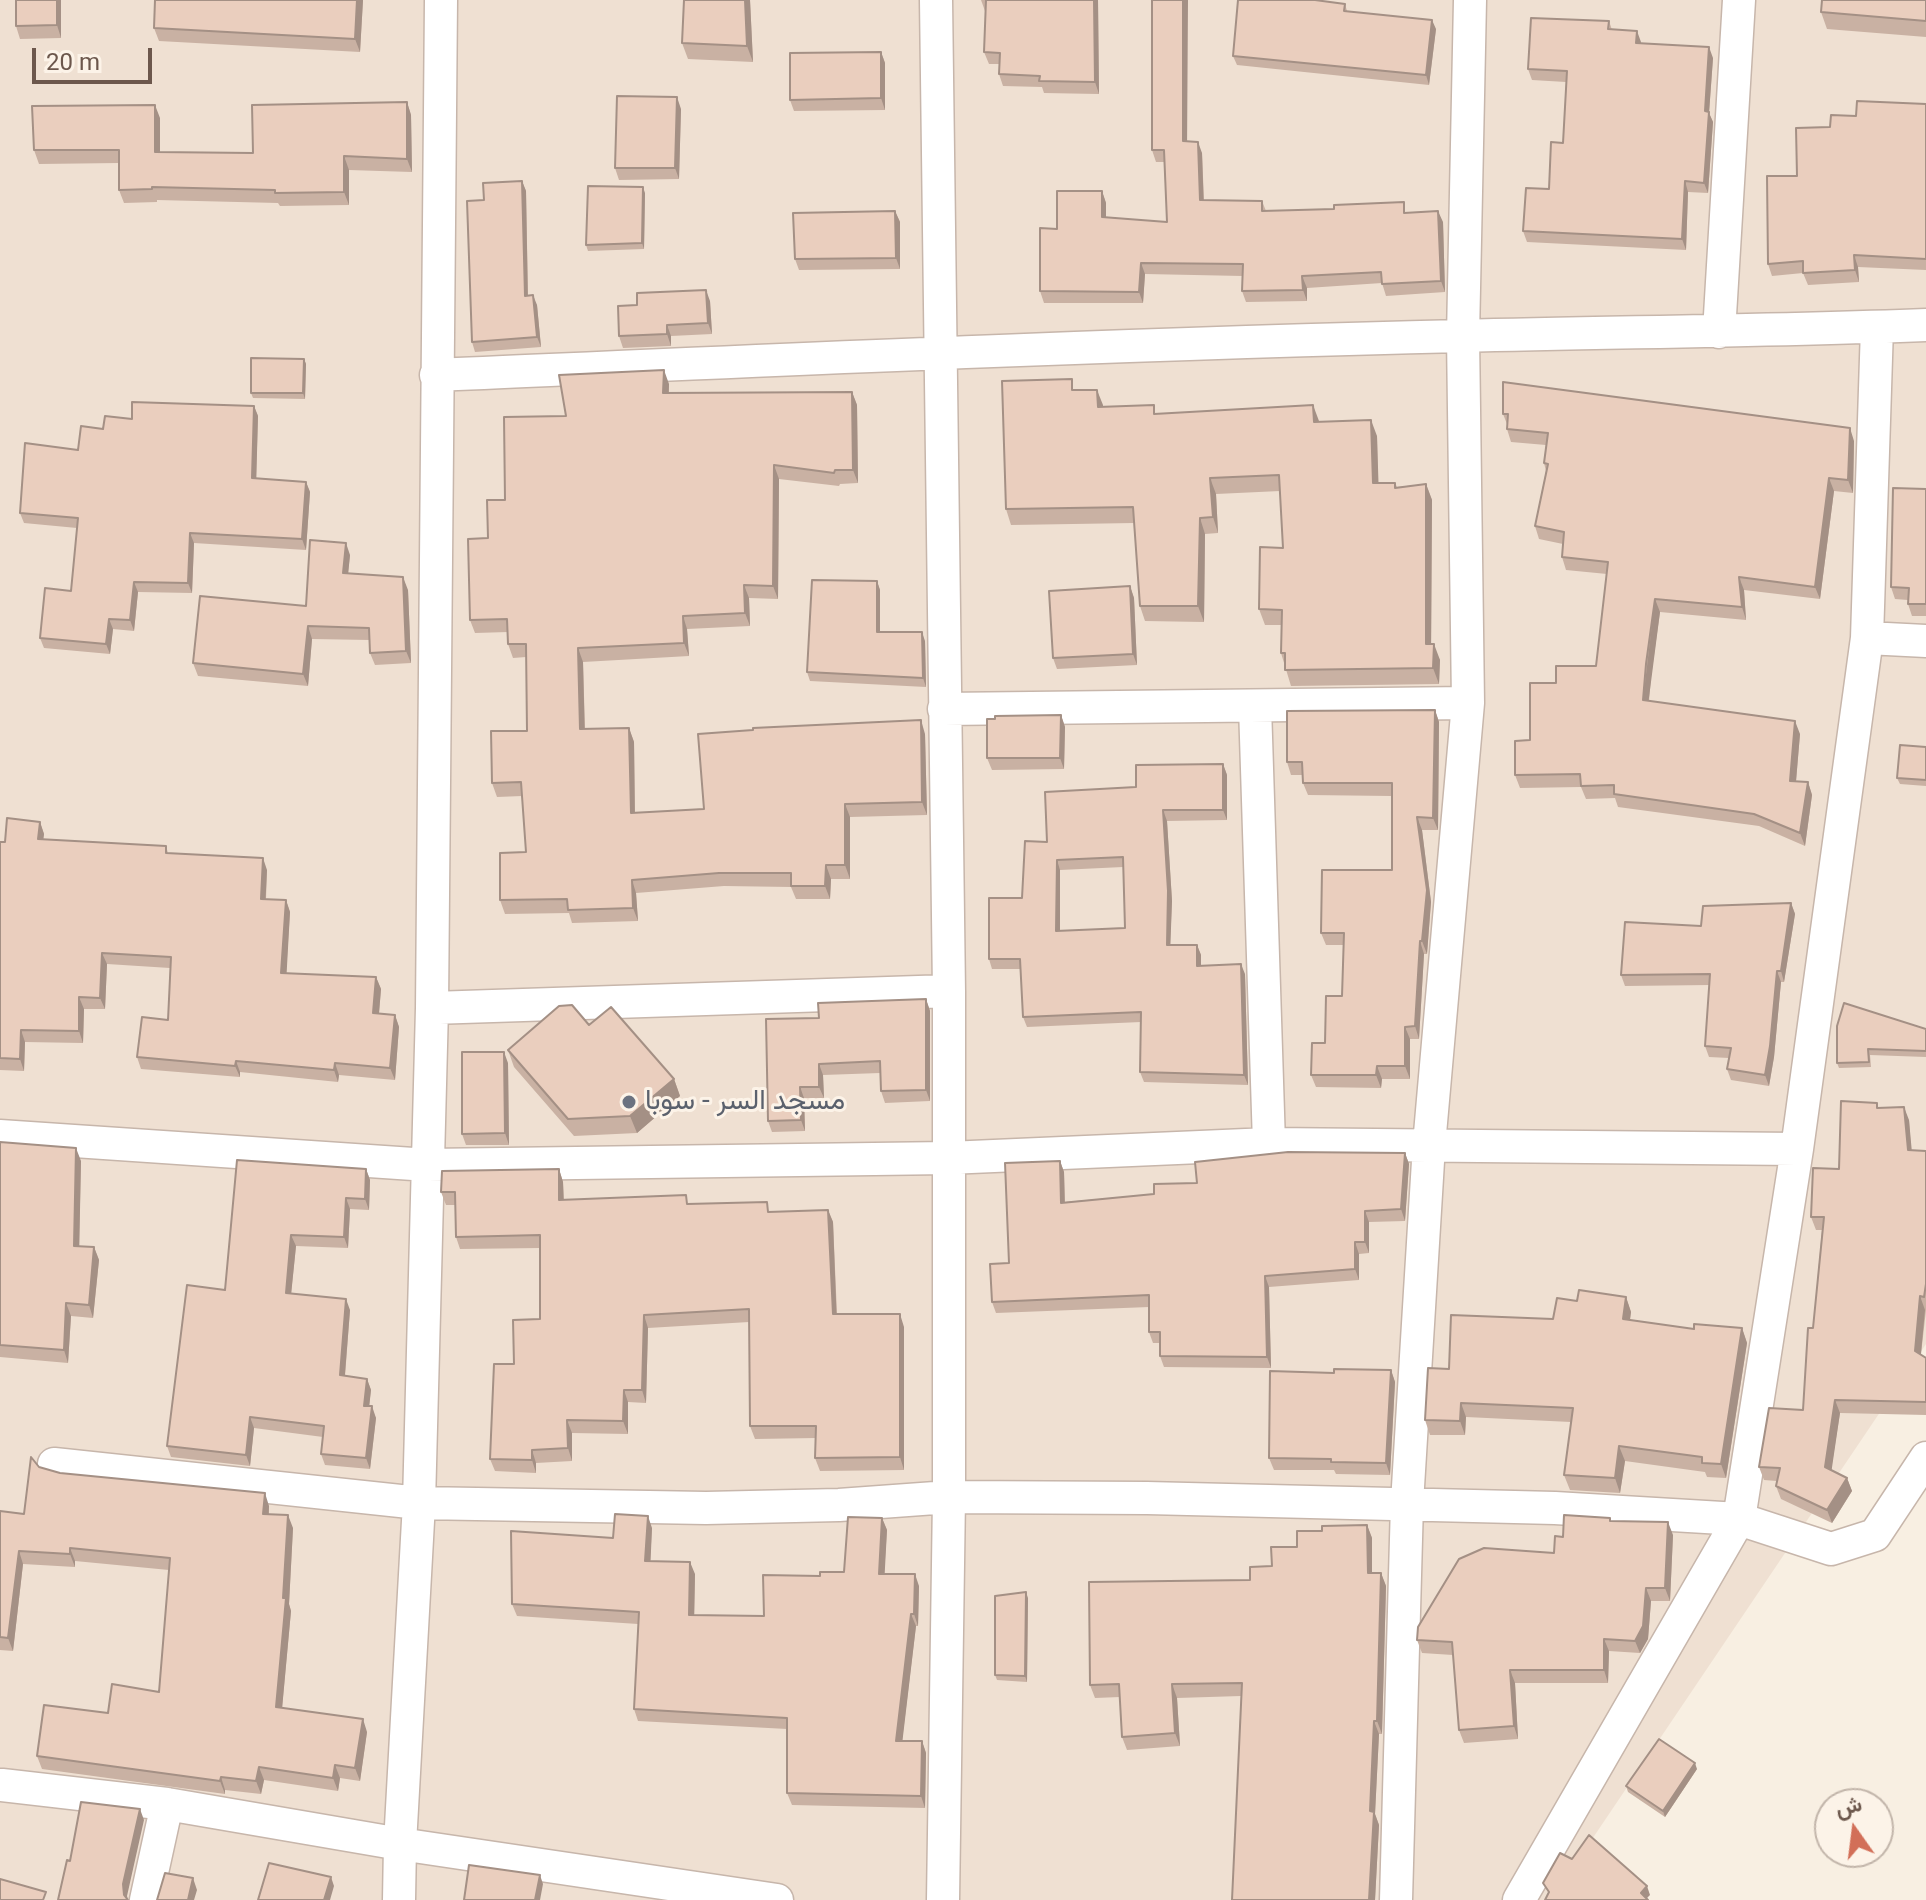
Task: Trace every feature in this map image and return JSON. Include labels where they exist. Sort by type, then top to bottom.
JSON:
[{"type":"street","points":[[399,1900],[419,1503],[432,1008],[441,0]]},
{"type":"street","points":[[936,0],[949,991],[949,1497],[943,1900]]},
{"type":"street","points":[[1396,1900],[1407,1503],[1429,1145],[1468,703],[1463,336],[1470,0]]},
{"type":"street","points":[[1719,332],[1739,0]]},
{"type":"street","points":[[436,375],[940,353],[1926,325]]},
{"type":"street","points":[[1519,1900],[1739,1519],[1797,1149],[1867,638],[1877,327]]},
{"type":"street","points":[[1867,638],[1926,641]]},
{"type":"street","points":[[944,709],[1468,703]]},
{"type":"street","points":[[1255,706],[1269,1144]]},
{"type":"street","points":[[432,1008],[949,991]]},
{"type":"street","points":[[0,1136],[428,1165],[948,1158],[1269,1144],[1797,1149]]},
{"type":"street","points":[[54,1464],[419,1503],[706,1508],[839,1505],[949,1497],[1407,1503],[1649,1512],[1739,1519],[1825,1549],[1875,1535],[1926,1458]]},
{"type":"street","points":[[2,1785],[167,1804],[400,1844],[777,1900]]},
{"type":"street","points":[[146,1900],[167,1804]]},
{"type":"shaded area","points":[[0,0],[1926,0],[1926,1344],[1551,1900],[0,1900]]},
{"type":"building","points":[[16,0],[57,0],[57,25],[16,26]]},
{"type":"building","points":[[155,0],[357,0],[355,39],[154,28]]},
{"type":"building","points":[[684,0],[745,0],[747,46],[682,43]]},
{"type":"building","points":[[986,0],[1094,0],[1095,82],[1039,81],[1040,76],[999,74],[1000,53],[984,52]]},
{"type":"building","points":[[1152,0],[1183,0],[1183,141],[1198,142],[1200,200],[1262,201],[1262,211],[1334,209],[1334,205],[1404,202],[1404,213],[1438,211],[1441,281],[1382,284],[1381,272],[1302,276],[1303,290],[1242,291],[1243,264],[1141,263],[1139,292],[1040,291],[1040,228],[1057,229],[1057,191],[1102,191],[1102,217],[1167,222],[1164,150],[1152,150]]},
{"type":"building","points":[[1238,0],[1315,0],[1345,4],[1344,11],[1432,20],[1426,75],[1233,56]]},
{"type":"building","points":[[1822,0],[1926,0],[1926,21],[1821,12]]},
{"type":"building","points":[[1531,18],[1609,21],[1608,29],[1637,31],[1636,43],[1709,47],[1704,183],[1685,181],[1682,239],[1523,231],[1526,188],[1549,189],[1551,142],[1563,143],[1567,71],[1528,69]]},
{"type":"building","points":[[881,52],[881,98],[790,100],[790,53]]},
{"type":"building","points":[[617,96],[677,97],[675,168],[615,168]]},
{"type":"building","points":[[1857,101],[1926,104],[1926,259],[1854,255],[1855,270],[1803,273],[1803,261],[1768,264],[1767,176],[1797,176],[1796,128],[1830,127],[1831,115],[1856,116]]},
{"type":"building","points":[[407,102],[407,159],[344,156],[344,192],[275,193],[275,190],[152,187],[119,190],[119,150],[34,150],[32,106],[155,105],[155,152],[253,153],[252,105]]},
{"type":"building","points":[[522,181],[525,296],[533,295],[537,337],[472,342],[467,201],[484,200],[483,183]]},
{"type":"building","points":[[588,186],[643,187],[642,243],[586,245]]},
{"type":"building","points":[[895,211],[896,258],[795,259],[793,213]]},
{"type":"building","points":[[706,290],[708,323],[667,325],[667,334],[619,336],[618,306],[637,305],[637,293]]},
{"type":"building","points":[[251,358],[304,359],[303,393],[251,393]]},
{"type":"building","points":[[664,370],[663,393],[852,392],[853,470],[835,470],[834,473],[774,465],[773,586],[744,585],[745,613],[683,616],[684,643],[578,648],[580,729],[629,728],[631,813],[704,809],[698,734],[753,728],[921,720],[922,802],[845,804],[845,865],[826,865],[825,886],[791,886],[791,873],[719,873],[632,880],[633,908],[568,910],[567,899],[500,900],[500,853],[526,852],[521,782],[492,783],[491,731],[527,731],[526,644],[508,644],[507,619],[470,620],[468,539],[488,538],[487,500],[505,500],[504,417],[566,416],[559,375]]},
{"type":"building","points":[[1072,379],[1072,390],[1097,390],[1098,407],[1154,405],[1154,414],[1313,405],[1314,422],[1371,420],[1373,483],[1395,483],[1395,488],[1426,484],[1426,644],[1434,644],[1433,668],[1285,670],[1285,653],[1281,653],[1282,610],[1259,609],[1260,547],[1283,548],[1279,475],[1210,478],[1213,517],[1200,518],[1198,606],[1140,606],[1133,507],[1006,509],[1002,381]]},
{"type":"building","points":[[1503,382],[1850,428],[1848,480],[1829,478],[1815,587],[1739,577],[1742,607],[1655,599],[1646,664],[1643,700],[1795,721],[1790,781],[1808,782],[1800,833],[1754,814],[1614,794],[1614,785],[1581,786],[1580,774],[1515,775],[1515,741],[1530,740],[1530,683],[1556,683],[1556,666],[1596,666],[1608,562],[1562,557],[1564,532],[1535,526],[1548,464],[1544,463],[1548,433],[1507,429],[1508,414],[1503,414]]},
{"type":"building","points":[[132,402],[254,406],[252,478],[306,482],[302,539],[190,533],[188,583],[134,582],[130,620],[109,619],[106,644],[40,638],[45,588],[71,591],[78,518],[20,513],[25,443],[78,450],[81,426],[103,429],[105,416],[132,419]]},
{"type":"building","points":[[1893,488],[1926,489],[1926,604],[1908,604],[1909,588],[1891,587]]},
{"type":"building","points":[[310,540],[346,543],[343,573],[403,577],[406,651],[370,653],[369,628],[308,626],[303,674],[193,663],[200,596],[306,606]]},
{"type":"building","points":[[812,580],[877,581],[877,632],[922,632],[923,678],[807,672]]},
{"type":"building","points":[[1130,586],[1133,654],[1053,658],[1049,591]]},
{"type":"building","points":[[1435,710],[1433,818],[1417,817],[1427,890],[1420,941],[1415,1026],[1405,1027],[1405,1066],[1377,1066],[1376,1075],[1311,1075],[1312,1043],[1325,1043],[1326,996],[1342,996],[1344,933],[1321,933],[1322,870],[1392,870],[1392,783],[1303,783],[1302,762],[1287,762],[1287,711]]},
{"type":"building","points":[[1061,715],[1060,758],[987,758],[987,719],[995,719],[995,716]]},
{"type":"building","points":[[1900,745],[1926,747],[1926,780],[1897,778]]},
{"type":"building","points":[[1223,764],[1223,810],[1163,810],[1168,891],[1167,945],[1197,945],[1197,966],[1241,964],[1244,1075],[1140,1072],[1141,1012],[1023,1017],[1020,959],[989,959],[989,898],[1022,898],[1025,841],[1047,842],[1045,792],[1136,787],[1136,765]],"holes":[[[1123,857],[1125,928],[1056,931],[1057,860]]]},
{"type":"building","points":[[7,818],[40,822],[38,839],[166,846],[166,853],[263,858],[261,899],[286,900],[281,973],[376,977],[373,1013],[395,1015],[390,1068],[335,1063],[334,1070],[236,1061],[235,1066],[137,1057],[142,1017],[168,1020],[171,957],[102,953],[100,998],[79,997],[79,1031],[21,1030],[20,1059],[0,1058],[0,842],[5,842]]},
{"type":"building","points":[[1791,903],[1781,971],[1777,971],[1765,1075],[1727,1069],[1731,1048],[1705,1046],[1710,974],[1621,975],[1625,922],[1701,926],[1703,906]]},
{"type":"building","points":[[926,999],[926,1090],[881,1091],[880,1061],[819,1064],[819,1087],[800,1087],[801,1120],[768,1121],[766,1019],[819,1018],[818,1003]]},
{"type":"building","points":[[1844,1003],[1926,1029],[1926,1051],[1868,1049],[1869,1062],[1837,1063],[1837,1026]]},
{"type":"building","points":[[572,1005],[589,1025],[611,1007],[674,1079],[630,1116],[568,1119],[508,1050],[559,1006]]},
{"type":"building","points":[[462,1052],[504,1052],[505,1133],[462,1134]]},
{"type":"building","points":[[1841,1101],[1877,1103],[1877,1108],[1904,1107],[1908,1150],[1926,1151],[1926,1284],[1924,1297],[1920,1296],[1915,1351],[1926,1358],[1926,1402],[1835,1400],[1825,1467],[1847,1478],[1827,1510],[1776,1486],[1780,1468],[1759,1467],[1769,1408],[1803,1410],[1808,1328],[1813,1328],[1824,1217],[1811,1217],[1813,1168],[1839,1169]]},
{"type":"building","points":[[0,1142],[76,1148],[74,1246],[94,1247],[89,1305],[66,1303],[64,1350],[0,1345]]},
{"type":"building","points":[[1288,1152],[1405,1153],[1401,1209],[1365,1211],[1365,1242],[1355,1242],[1355,1269],[1265,1276],[1267,1357],[1160,1356],[1160,1332],[1149,1332],[1149,1295],[992,1302],[990,1264],[1009,1263],[1005,1163],[1060,1161],[1061,1203],[1154,1194],[1154,1184],[1197,1183],[1195,1162]]},
{"type":"building","points":[[237,1160],[366,1169],[365,1199],[346,1198],[344,1237],[291,1235],[286,1293],[346,1299],[340,1375],[367,1379],[364,1406],[372,1406],[366,1458],[321,1454],[324,1426],[250,1417],[246,1455],[167,1446],[187,1285],[225,1290]]},
{"type":"building","points":[[559,1169],[559,1200],[686,1195],[687,1204],[767,1202],[768,1212],[828,1210],[833,1314],[900,1314],[900,1457],[815,1458],[816,1426],[750,1426],[749,1309],[644,1315],[642,1390],[624,1390],[623,1421],[567,1420],[568,1448],[532,1450],[532,1460],[490,1459],[494,1364],[514,1364],[513,1320],[540,1319],[540,1235],[456,1237],[455,1192],[441,1192],[442,1171]]},
{"type":"building","points":[[1579,1290],[1626,1297],[1623,1319],[1694,1329],[1694,1324],[1742,1328],[1721,1464],[1702,1463],[1702,1457],[1619,1446],[1615,1478],[1564,1475],[1573,1408],[1461,1403],[1460,1421],[1425,1420],[1428,1368],[1449,1369],[1451,1315],[1553,1319],[1557,1298],[1577,1301]]},
{"type":"building","points":[[1334,1369],[1391,1370],[1386,1463],[1269,1458],[1270,1371],[1334,1373]]},
{"type":"building","points":[[31,1457],[39,1467],[60,1473],[265,1493],[263,1514],[288,1515],[283,1598],[286,1598],[276,1707],[363,1719],[355,1768],[335,1765],[333,1778],[259,1767],[256,1781],[221,1777],[220,1781],[37,1756],[44,1705],[108,1713],[112,1684],[159,1692],[170,1558],[70,1548],[70,1554],[19,1551],[8,1638],[0,1637],[0,1511],[24,1514]]},
{"type":"building","points":[[615,1514],[648,1516],[645,1561],[690,1562],[689,1615],[764,1616],[763,1575],[820,1576],[820,1572],[844,1572],[848,1517],[882,1518],[879,1574],[915,1574],[914,1614],[911,1614],[896,1741],[922,1741],[921,1796],[787,1793],[787,1718],[634,1709],[639,1612],[512,1604],[511,1531],[613,1538]]},
{"type":"building","points":[[1564,1515],[1610,1518],[1610,1521],[1668,1522],[1665,1588],[1646,1588],[1643,1626],[1635,1641],[1604,1639],[1604,1670],[1510,1670],[1514,1726],[1459,1730],[1452,1642],[1417,1640],[1418,1627],[1459,1559],[1484,1548],[1554,1553],[1555,1536],[1563,1537]]},
{"type":"building","points":[[1367,1525],[1368,1573],[1381,1573],[1369,1900],[1232,1900],[1242,1683],[1172,1684],[1175,1733],[1122,1737],[1119,1684],[1090,1685],[1089,1582],[1250,1580],[1250,1567],[1272,1566],[1271,1547],[1297,1547],[1297,1531],[1322,1531],[1322,1526]]},
{"type":"building","points":[[1026,1592],[1025,1676],[995,1675],[995,1596]]},
{"type":"building","points":[[1659,1739],[1695,1763],[1663,1811],[1626,1786]]},
{"type":"building","points":[[81,1802],[140,1809],[123,1884],[128,1900],[58,1900],[67,1860],[70,1861]]},
{"type":"building","points":[[1589,1835],[1647,1886],[1641,1893],[1648,1900],[1545,1900],[1549,1892],[1543,1883],[1560,1853],[1572,1859]]},
{"type":"building","points":[[269,1863],[331,1877],[324,1900],[258,1900]]},
{"type":"building","points":[[469,1865],[540,1875],[535,1900],[464,1900]]},
{"type":"building","points":[[165,1873],[193,1878],[188,1900],[157,1900]]},
{"type":"building","points":[[0,1879],[46,1892],[43,1900],[0,1900]]},
{"type":"place","name":"مسجد السر - سوبا","points":[[629,1102]]}]
